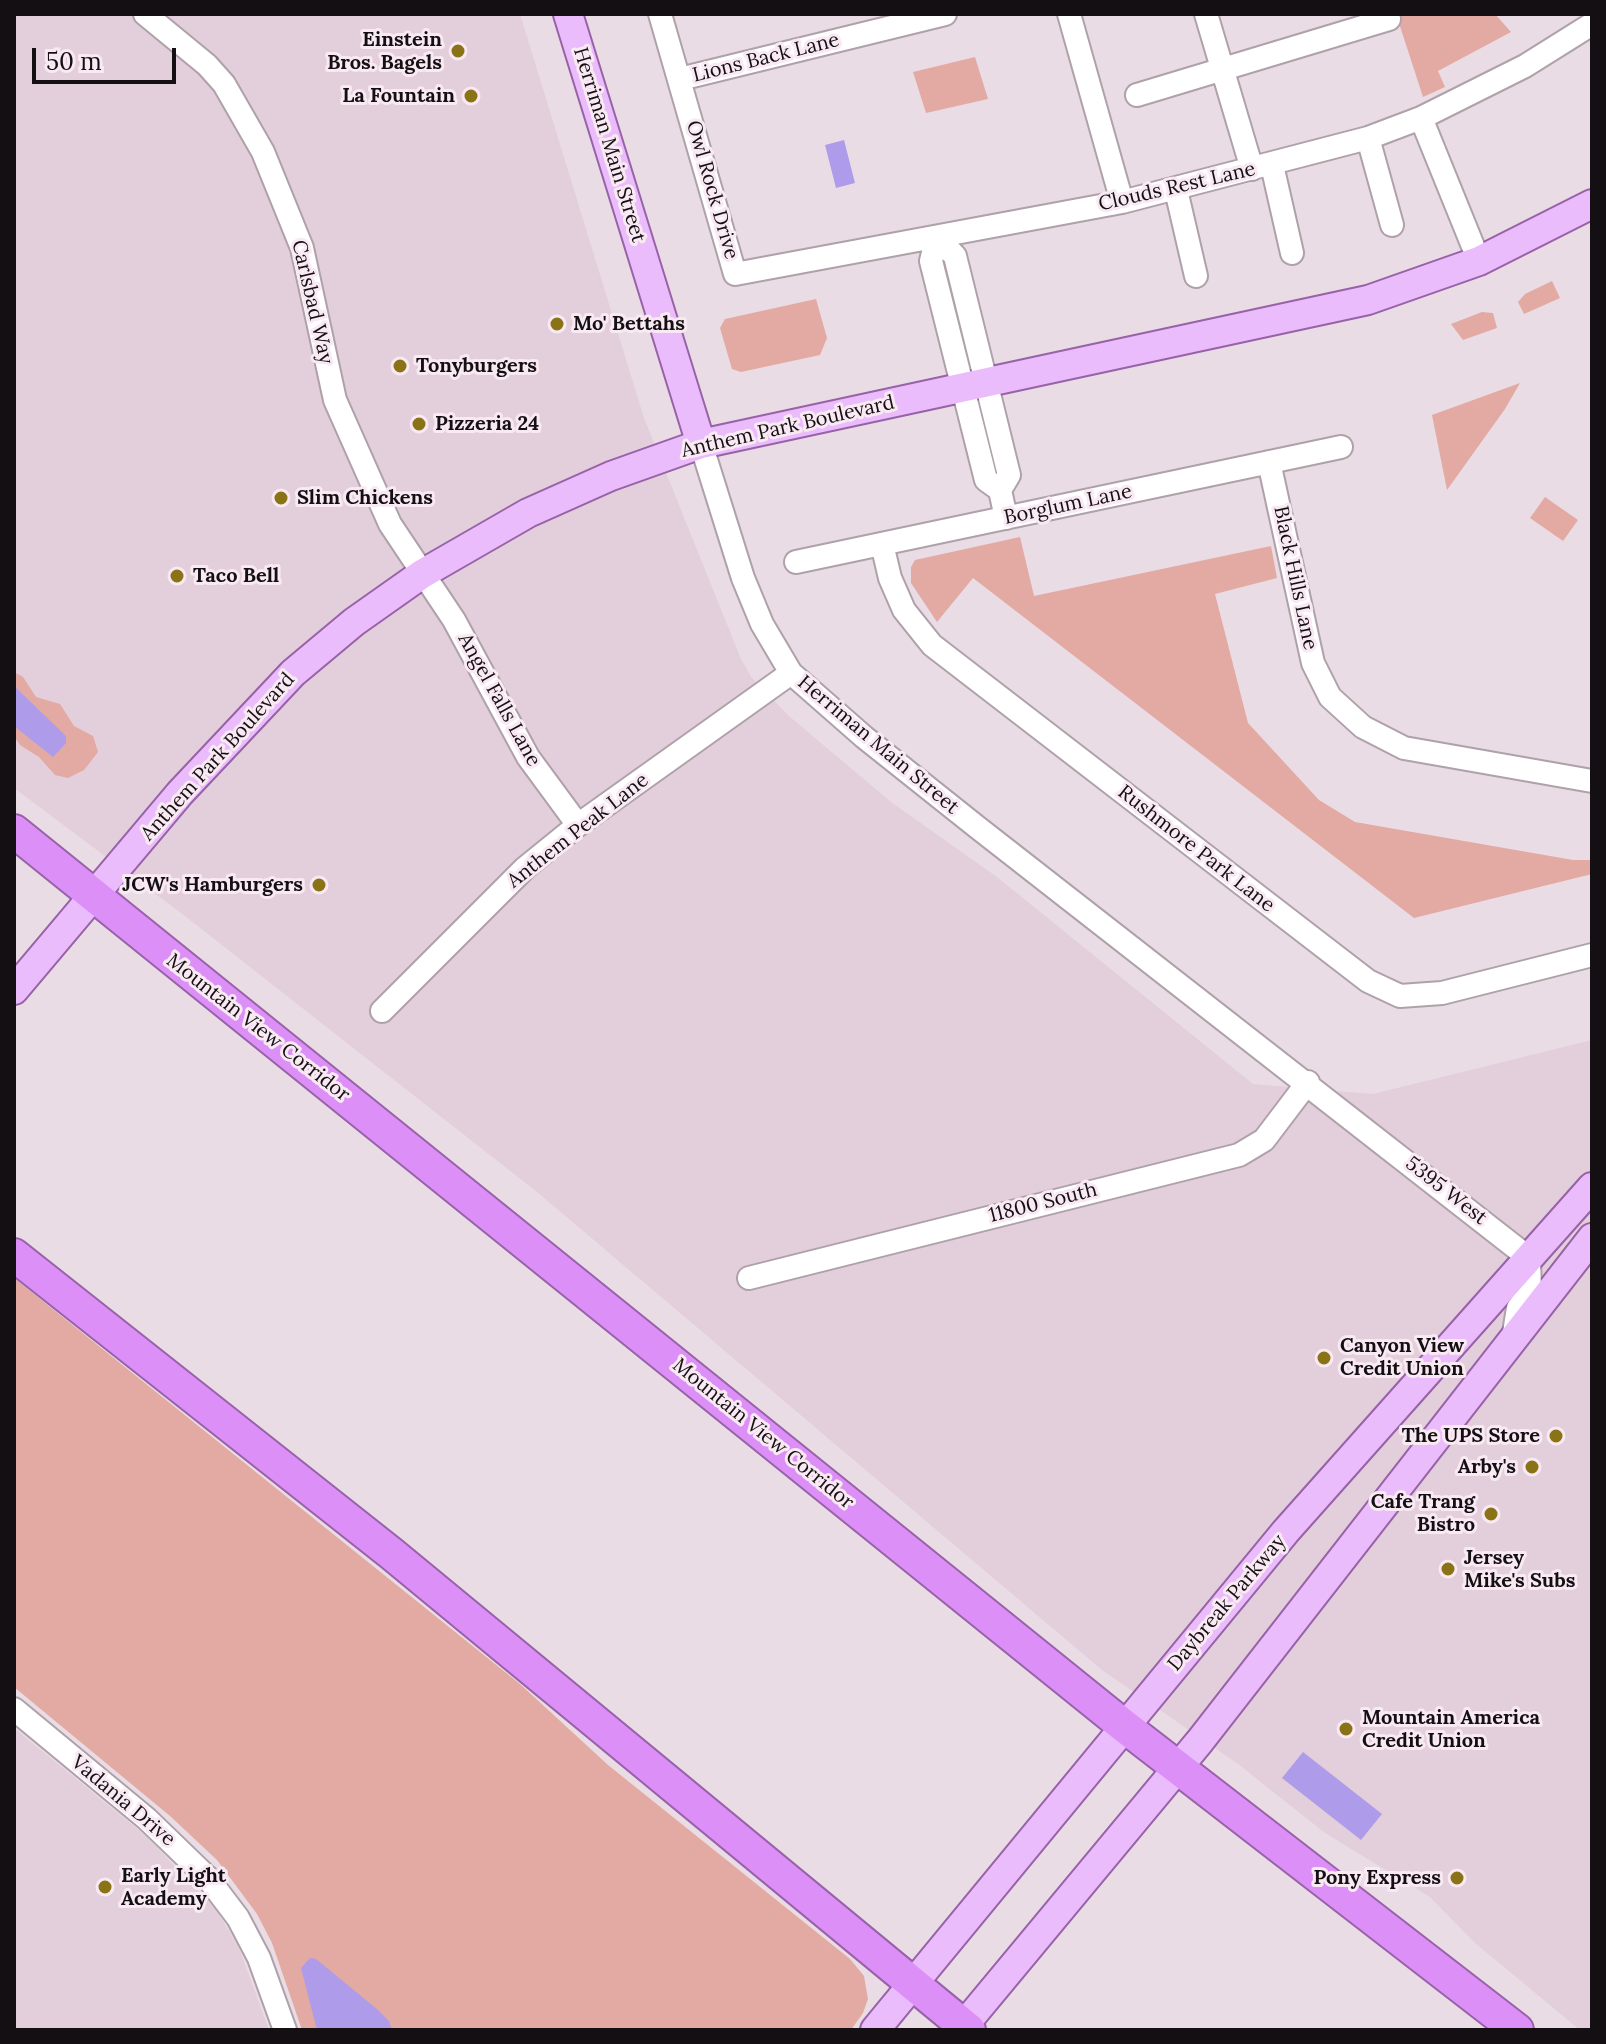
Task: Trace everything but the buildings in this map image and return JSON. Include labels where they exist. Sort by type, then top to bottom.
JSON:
[{"type":"highway","name":"Mountain View Corridor","points":[[14,831],[1124,1726],[1517,2030]]},
{"type":"highway","points":[[14,1255],[392,1554],[964,2028]]},
{"type":"main road","name":"Herriman Main Street","points":[[568,14],[701,444]]},
{"type":"main road","name":"Anthem Park Boulevard","points":[[14,990],[180,793],[293,673],[354,622],[422,574],[528,513],[611,476],[701,444],[1368,300],[1479,261],[1592,204]]},
{"type":"main road","name":"Daybreak Parkway","points":[[875,2030],[1286,1531],[1592,1187]]},
{"type":"main road","points":[[1555,1286],[1552,1267],[1556,1255],[1592,1207]]},
{"type":"main road","points":[[964,2028],[1178,1768],[1592,1238]]},
{"type":"street","name":"Carlsbad Way","points":[[145,14],[207,65],[224,84],[263,152],[302,248],[335,400],[390,524],[422,574]]},
{"type":"street","name":"Owl Rock Drive","points":[[660,14],[735,274]]},
{"type":"street","name":"Lions Back Lane","points":[[680,79],[945,14]]},
{"type":"street","points":[[1069,14],[1122,202]]},
{"type":"street","points":[[1206,14],[1222,69],[1262,167],[1292,253]]},
{"type":"street","points":[[1137,95],[1389,19]]},
{"type":"street","name":"Clouds Rest Lane","points":[[735,274],[1122,202],[1368,138],[1421,118],[1525,66],[1592,24]]},
{"type":"street","points":[[1421,118],[1479,261]]},
{"type":"street","points":[[1368,138],[1392,225]]},
{"type":"street","points":[[1176,190],[1196,276]]},
{"type":"street","points":[[937,237],[931,261],[974,386],[986,480],[1000,490],[1006,518]]},
{"type":"street","name":"Herriman Main Street","points":[[701,444],[743,578],[762,624],[791,673],[864,737],[964,817],[1363,1126]]},
{"type":"street","name":"Borglum Lane","points":[[796,562],[1341,447]]},
{"type":"street","name":"Black Hills Lane","points":[[1269,462],[1313,663],[1330,697],[1363,727],[1404,748],[1592,781]]},
{"type":"street","name":"Rushmore Park Lane","points":[[882,544],[890,578],[904,610],[932,645],[1368,981],[1400,996],[1442,993],[1592,955]]},
{"type":"street","name":"Angel Falls Lane","points":[[422,574],[480,665],[528,757],[578,825]]},
{"type":"street","name":"Anthem Peak Lane","points":[[382,1011],[525,868],[578,825],[791,673]]},
{"type":"street","name":"11800 South","points":[[749,1278],[1239,1155],[1264,1140],[1308,1082]]},
{"type":"street","name":"5395 West","points":[[1363,1126],[1529,1258]]},
{"type":"street","points":[[1513,1339],[1518,1308],[1530,1291],[1529,1258]]},
{"type":"street","name":"Vadania Drive","points":[[14,1709],[147,1819],[207,1877],[238,1918],[259,1958],[285,2030]]},
{"type":"shaded area","points":[[14,14],[520,14],[644,418],[741,659],[752,678],[789,716],[891,802],[997,877],[1253,1084],[1373,1094],[1592,1040],[1592,2030],[1580,2030],[1475,1943],[1430,1897],[1325,1833],[1238,1764],[1102,1670],[537,1192],[181,913],[14,788]]},
{"type":"shaded area","points":[[1396,14],[1495,14],[1511,32],[1438,71],[1445,87],[1423,97]]},
{"type":"shaded area","points":[[975,57],[988,99],[926,113],[913,72]]},
{"type":"shaded area","points":[[844,140],[855,183],[836,188],[825,145]]},
{"type":"shaded area","points":[[1552,281],[1560,298],[1524,314],[1518,302],[1525,294]]},
{"type":"shaded area","points":[[816,299],[827,338],[820,355],[741,372],[732,369],[720,328],[725,319]]},
{"type":"shaded area","points":[[1482,312],[1493,313],[1497,328],[1463,340],[1451,324]]},
{"type":"shaded area","points":[[1520,383],[1505,409],[1447,490],[1432,415]]},
{"type":"shaded area","points":[[1545,497],[1578,520],[1563,541],[1530,518]]},
{"type":"shaded area","points":[[1020,537],[1034,596],[1271,546],[1277,578],[1215,594],[1248,723],[1319,800],[1355,822],[1573,860],[1592,860],[1592,874],[1414,918],[973,578],[937,622],[911,583],[911,567],[915,560]]},
{"type":"shaded area","points":[[14,672],[23,677],[36,697],[60,704],[74,726],[93,736],[98,752],[84,770],[68,778],[55,775],[39,757],[20,745],[14,736]]},
{"type":"shaded area","points":[[14,686],[66,736],[66,743],[53,757],[14,726]]},
{"type":"shaded area","points":[[14,1278],[520,1684],[608,1765],[850,1959],[864,1976],[868,1999],[851,2030],[302,2030],[272,1943],[257,1914],[217,1860],[170,1816],[14,1687]]},
{"type":"shaded area","name":"Early Light Academy","points":[[14,1728],[146,1836],[215,1908],[239,1948],[269,2030],[14,2030]]},
{"type":"shaded area","points":[[1303,1752],[1382,1814],[1361,1840],[1282,1778]]},
{"type":"shaded area","points":[[310,1958],[316,1959],[378,2010],[389,2021],[392,2030],[317,2030],[301,1968]]},
{"type":"place","name":"Einstein Bros. Bagels","points":[[458,51]]},
{"type":"place","name":"La Fountain","points":[[471,96]]},
{"type":"place","name":"Mo' Bettahs","points":[[557,324]]},
{"type":"place","name":"Tonyburgers","points":[[400,366]]},
{"type":"place","name":"Pizzeria 24","points":[[419,424]]},
{"type":"place","name":"Slim Chickens","points":[[281,498]]},
{"type":"place","name":"Taco Bell","points":[[177,576]]},
{"type":"place","name":"JCW's Hamburgers","points":[[319,885]]},
{"type":"place","name":"Canyon View Credit Union","points":[[1324,1358]]},
{"type":"place","name":"The UPS Store","points":[[1556,1436]]},
{"type":"place","name":"Arby's","points":[[1532,1467]]},
{"type":"place","name":"Cafe Trang Bistro","points":[[1491,1514]]},
{"type":"place","name":"Jersey Mike's Subs","points":[[1448,1569]]},
{"type":"place","name":"Mountain America Credit Union","points":[[1346,1729]]},
{"type":"place","name":"Pony Express","points":[[1457,1878]]},
{"type":"place","name":"Early Light Academy","points":[[105,1887]]}]
